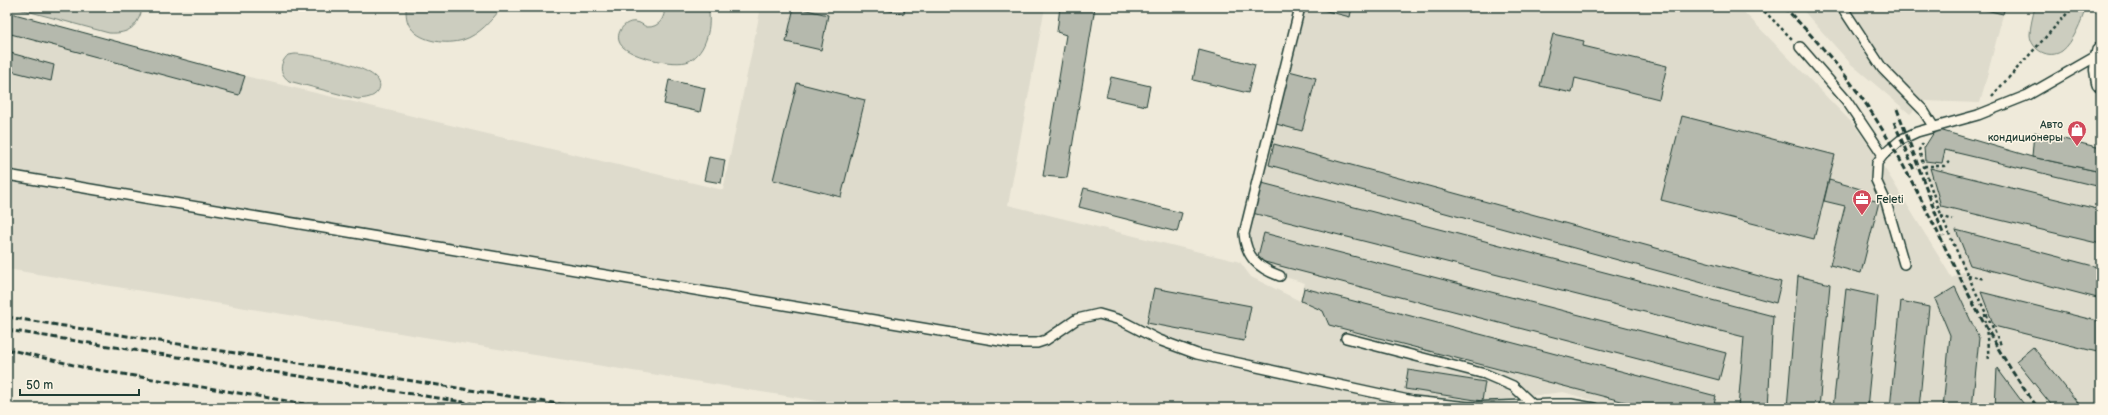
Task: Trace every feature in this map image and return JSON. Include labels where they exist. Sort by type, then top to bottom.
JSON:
[{"type":"street","points":[[2101,53],[2101,83]]},
{"type":"lane","points":[[1280,276],[1257,265],[1249,256],[1245,245],[1244,234],[1300,7]]},
{"type":"lane","points":[[1842,7],[1882,68],[1923,110],[1933,126]]},
{"type":"lane","points":[[1800,46],[1846,100],[1883,155]]},
{"type":"lane","points":[[1904,264],[1886,202],[1876,180],[1877,163],[1883,155],[1902,139],[1933,126],[1978,116],[2028,95],[2101,53]]},
{"type":"lane","points":[[7,175],[1012,343],[1037,343],[1046,340],[1077,319],[1099,314],[1115,318],[1158,340],[1197,354],[1394,397],[1432,404],[1469,407],[1571,404],[1594,408]]},
{"type":"lane","points":[[1346,338],[1493,377],[1513,386],[1532,404]]},
{"type":"path","points":[[1760,7],[1800,46]]},
{"type":"path","points":[[1989,99],[2072,7]]},
{"type":"path","points":[[1933,126],[1919,150],[1941,216],[2001,345]]},
{"type":"path","points":[[1924,166],[1944,166],[1949,162]]},
{"type":"path","points":[[1941,216],[1953,220]]},
{"type":"path","points":[[1968,275],[1984,280]]},
{"type":"path","points":[[1985,311],[1989,361]]},
{"type":"shaded area","points":[[12,7],[143,7],[138,20],[132,28],[122,32],[109,33]]},
{"type":"shaded area","points":[[406,7],[502,7],[480,31],[469,38],[457,41],[442,42],[428,39],[415,33],[408,23]]},
{"type":"shaded area","points":[[664,7],[708,7],[709,22],[707,37],[700,51],[689,61],[682,63],[662,62],[639,56],[623,47],[619,41],[618,37],[620,30],[625,24],[637,22],[647,27],[651,27],[658,24],[663,18]]},
{"type":"shaded area","points":[[761,7],[1045,7],[1008,205],[1240,262],[1251,277],[1300,301],[1305,283],[1268,272],[1245,245],[1306,7],[1739,7],[1856,127],[1887,172],[1952,278],[1964,271],[1925,170],[1924,148],[1936,129],[2032,157],[2101,172],[2101,408],[1621,408],[1563,392],[1481,402],[1401,395],[1399,408],[860,408],[7,269],[7,12],[245,76],[723,190]]},
{"type":"shaded area","points":[[1800,7],[2005,7],[1980,103],[1923,101],[1910,114],[1851,64]]},
{"type":"shaded area","points":[[2035,7],[2086,7],[2080,25],[2070,43],[2057,54],[2046,54],[2042,52],[2037,49],[2031,40],[2031,25]]},
{"type":"shaded area","points":[[295,54],[331,60],[362,69],[373,76],[379,83],[378,91],[367,98],[358,99],[289,81],[283,75],[281,68],[285,58],[288,55]]},
{"type":"building","points":[[794,7],[828,15],[821,50],[786,42]]},
{"type":"building","points":[[873,7],[905,7],[904,14]]},
{"type":"building","points":[[1060,7],[1095,7],[1067,178],[1043,176],[1066,35],[1057,32]]},
{"type":"building","points":[[1311,7],[1352,7],[1350,17]]},
{"type":"building","points":[[1973,7],[2005,7],[2003,14]]},
{"type":"building","points":[[7,12],[245,76],[239,95],[7,33]]},
{"type":"building","points":[[1553,34],[1584,41],[1583,46],[1667,66],[1659,99],[1575,78],[1572,93],[1540,86]]},
{"type":"building","points":[[1199,50],[1255,65],[1248,93],[1193,80]]},
{"type":"building","points":[[7,52],[54,65],[51,81],[7,70]]},
{"type":"building","points":[[1289,71],[1316,78],[1302,131],[1276,124]]},
{"type":"building","points":[[1111,77],[1150,86],[1146,106],[1106,97]]},
{"type":"building","points":[[669,80],[705,88],[700,112],[664,104]]},
{"type":"building","points":[[797,83],[865,100],[841,197],[773,180]]},
{"type":"building","points":[[1682,116],[1835,155],[1814,239],[1661,200]]},
{"type":"building","points":[[1936,129],[2032,157],[2101,172],[2101,187],[1945,150],[1942,163],[1925,161],[1924,148]]},
{"type":"building","points":[[2034,132],[2101,148],[2101,172],[2032,157]]},
{"type":"building","points":[[1274,144],[1781,282],[1776,303],[1269,165]]},
{"type":"building","points":[[709,157],[725,160],[721,183],[704,180]]},
{"type":"building","points":[[1930,168],[2101,210],[2101,244],[1941,206]]},
{"type":"building","points":[[1829,180],[1864,190],[1862,197],[1879,202],[1861,273],[1830,265],[1845,206],[1824,201]]},
{"type":"building","points":[[1262,183],[1773,316],[1768,408],[1738,408],[1744,337],[1252,213]]},
{"type":"building","points":[[1084,188],[1182,213],[1177,232],[1079,207]]},
{"type":"building","points":[[1956,230],[2101,268],[2101,299],[1970,265]]},
{"type":"building","points":[[1264,233],[1726,353],[1719,380],[1257,260]]},
{"type":"building","points":[[1798,276],[1830,284],[1819,408],[1787,408]]},
{"type":"building","points":[[1955,287],[1979,338],[1972,408],[1943,408],[1950,335],[1935,299]]},
{"type":"building","points":[[1154,288],[1251,306],[1244,341],[1147,323]]},
{"type":"building","points":[[1304,288],[1716,396],[1713,408],[1648,408],[1329,325],[1323,311],[1301,301]]},
{"type":"building","points":[[1846,289],[1878,296],[1867,408],[1833,408]]},
{"type":"building","points":[[1981,292],[2101,322],[2101,353],[1994,326]]},
{"type":"building","points":[[1901,301],[1929,307],[1919,408],[1890,408]]},
{"type":"building","points":[[2033,347],[2082,408],[2054,408],[2016,361]]},
{"type":"building","points":[[1997,368],[2026,407],[2026,408],[1995,408]]},
{"type":"building","points":[[1408,370],[1485,382],[1482,401],[1405,389]]},
{"type":"railway","points":[[1784,7],[1837,65],[1872,112],[1921,199],[1994,341],[2038,408]]},
{"type":"railway","points":[[1897,109],[1944,236]]},
{"type":"railway","points":[[1894,122],[1914,170]]},
{"type":"railway","points":[[7,317],[584,408]]},
{"type":"railway","points":[[7,330],[501,408]]},
{"type":"railway","points":[[7,349],[86,368],[330,408]]},
{"type":"place","name":"Авто кондиционеры","points":[[2077,147]]},
{"type":"place","name":"Feleti","points":[[1862,216]]}]
